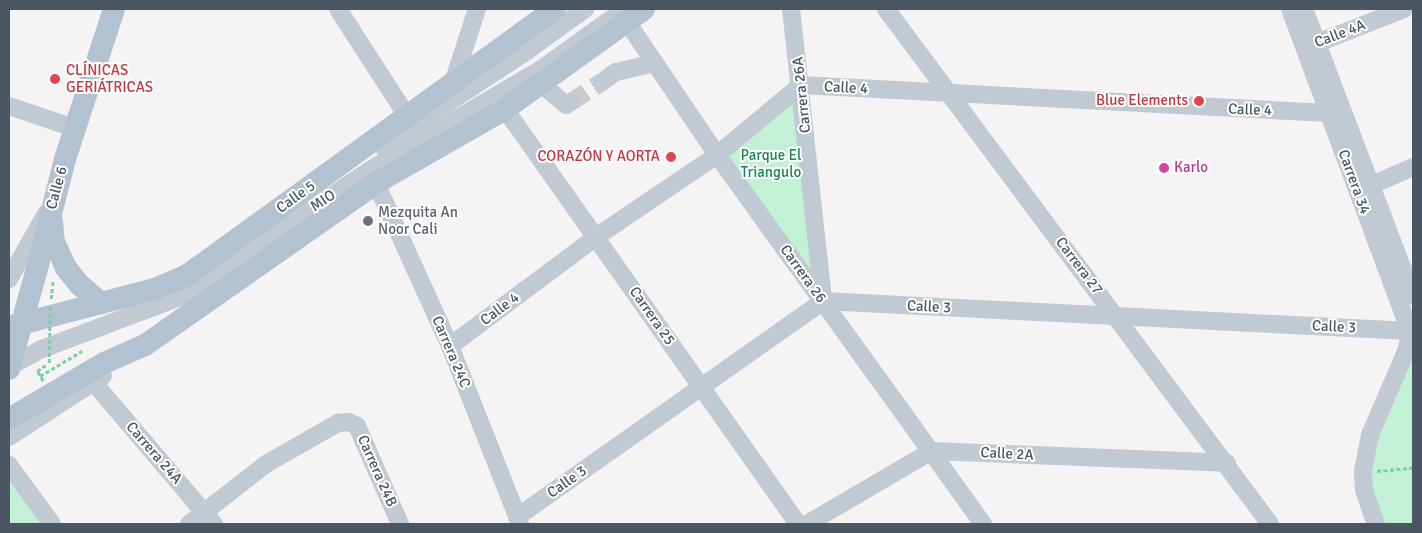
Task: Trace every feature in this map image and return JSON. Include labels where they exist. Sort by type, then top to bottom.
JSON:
[{"type":"main road","name":"Calle 6","points":[[9,368],[46,270],[52,203],[74,128],[114,9]]},
{"type":"main road","name":"Calle 5","points":[[9,327],[164,286],[186,276],[454,80],[556,9]]},
{"type":"main road","points":[[9,419],[104,363],[145,345],[376,183],[505,109],[632,13]]},
{"type":"main road","points":[[52,203],[52,226],[60,256],[76,281],[100,303]]},
{"type":"street","points":[[338,9],[407,116]]},
{"type":"street","points":[[454,80],[478,9]]},
{"type":"street","name":"MIO","points":[[9,352],[179,290],[365,158],[527,51],[585,9]]},
{"type":"street","name":"Carrera 26A","points":[[791,9],[801,85],[823,301]]},
{"type":"street","name":"Carrera 27","points":[[886,9],[1227,463],[1270,524]]},
{"type":"street","name":"Carrera 34","points":[[1290,9],[1310,46],[1363,189],[1409,345]]},
{"type":"street","name":"Carrera 34","points":[[1304,9],[1310,46],[1328,113],[1413,296]]},
{"type":"street","name":"Calle 4A","points":[[1310,46],[1396,10]]},
{"type":"street","name":"MIO","points":[[9,368],[42,349],[182,296],[370,170],[540,70],[632,13]]},
{"type":"street","name":"Carrera 26","points":[[632,13],[655,63],[717,155],[983,524]]},
{"type":"street","points":[[602,82],[616,72],[655,63]]},
{"type":"street","points":[[540,83],[566,105],[571,102]]},
{"type":"street","name":"Calle 4","points":[[450,346],[596,237],[717,155],[801,85],[1328,113]]},
{"type":"street","points":[[9,106],[74,128]]},
{"type":"street","name":"Carrera 25","points":[[505,109],[798,524]]},
{"type":"street","points":[[1363,189],[1413,168]]},
{"type":"street","name":"Carrera 24C","points":[[376,183],[450,346],[518,520]]},
{"type":"street","points":[[9,279],[52,203]]},
{"type":"street","name":"Calle 3","points":[[518,520],[823,301],[1117,316],[1409,345]]},
{"type":"street","points":[[9,437],[94,383],[145,345]]},
{"type":"street","points":[[1376,524],[1364,490],[1363,472],[1370,435],[1409,345]]},
{"type":"street","name":"Carrera 24A","points":[[94,383],[210,518]]},
{"type":"street","name":"Carrera 24B","points":[[210,518],[266,464],[330,427],[349,422],[357,426],[400,524]]},
{"type":"street","points":[[807,524],[932,451]]},
{"type":"street","name":"Calle 2A","points":[[932,451],[1227,463]]},
{"type":"street","points":[[9,465],[52,524]]},
{"type":"street","points":[[189,524],[210,518]]},
{"type":"path","points":[[37,371],[49,363],[50,304],[46,270]]},
{"type":"path","points":[[40,376],[63,363]]},
{"type":"path","points":[[1363,472],[1413,468]]},
{"type":"green space","name":"Parque El Triangulo","points":[[801,85],[823,301],[717,155]]},
{"type":"green space","points":[[1413,348],[1413,524],[1376,524],[1363,472]]},
{"type":"green space","points":[[9,465],[52,524],[9,524]]},
{"type":"tunnel","points":[[571,102],[602,82]]},
{"type":"place","name":"CLÍNICAS GERIÁTRICAS","points":[[55,79]]},
{"type":"place","name":"Blue Elements","points":[[1199,101]]},
{"type":"place","name":"CORAZÓN Y AORTA","points":[[671,157]]},
{"type":"place","name":"Karlo","points":[[1164,168]]},
{"type":"place","name":"Mezquita An Noor Cali","points":[[368,221]]}]
